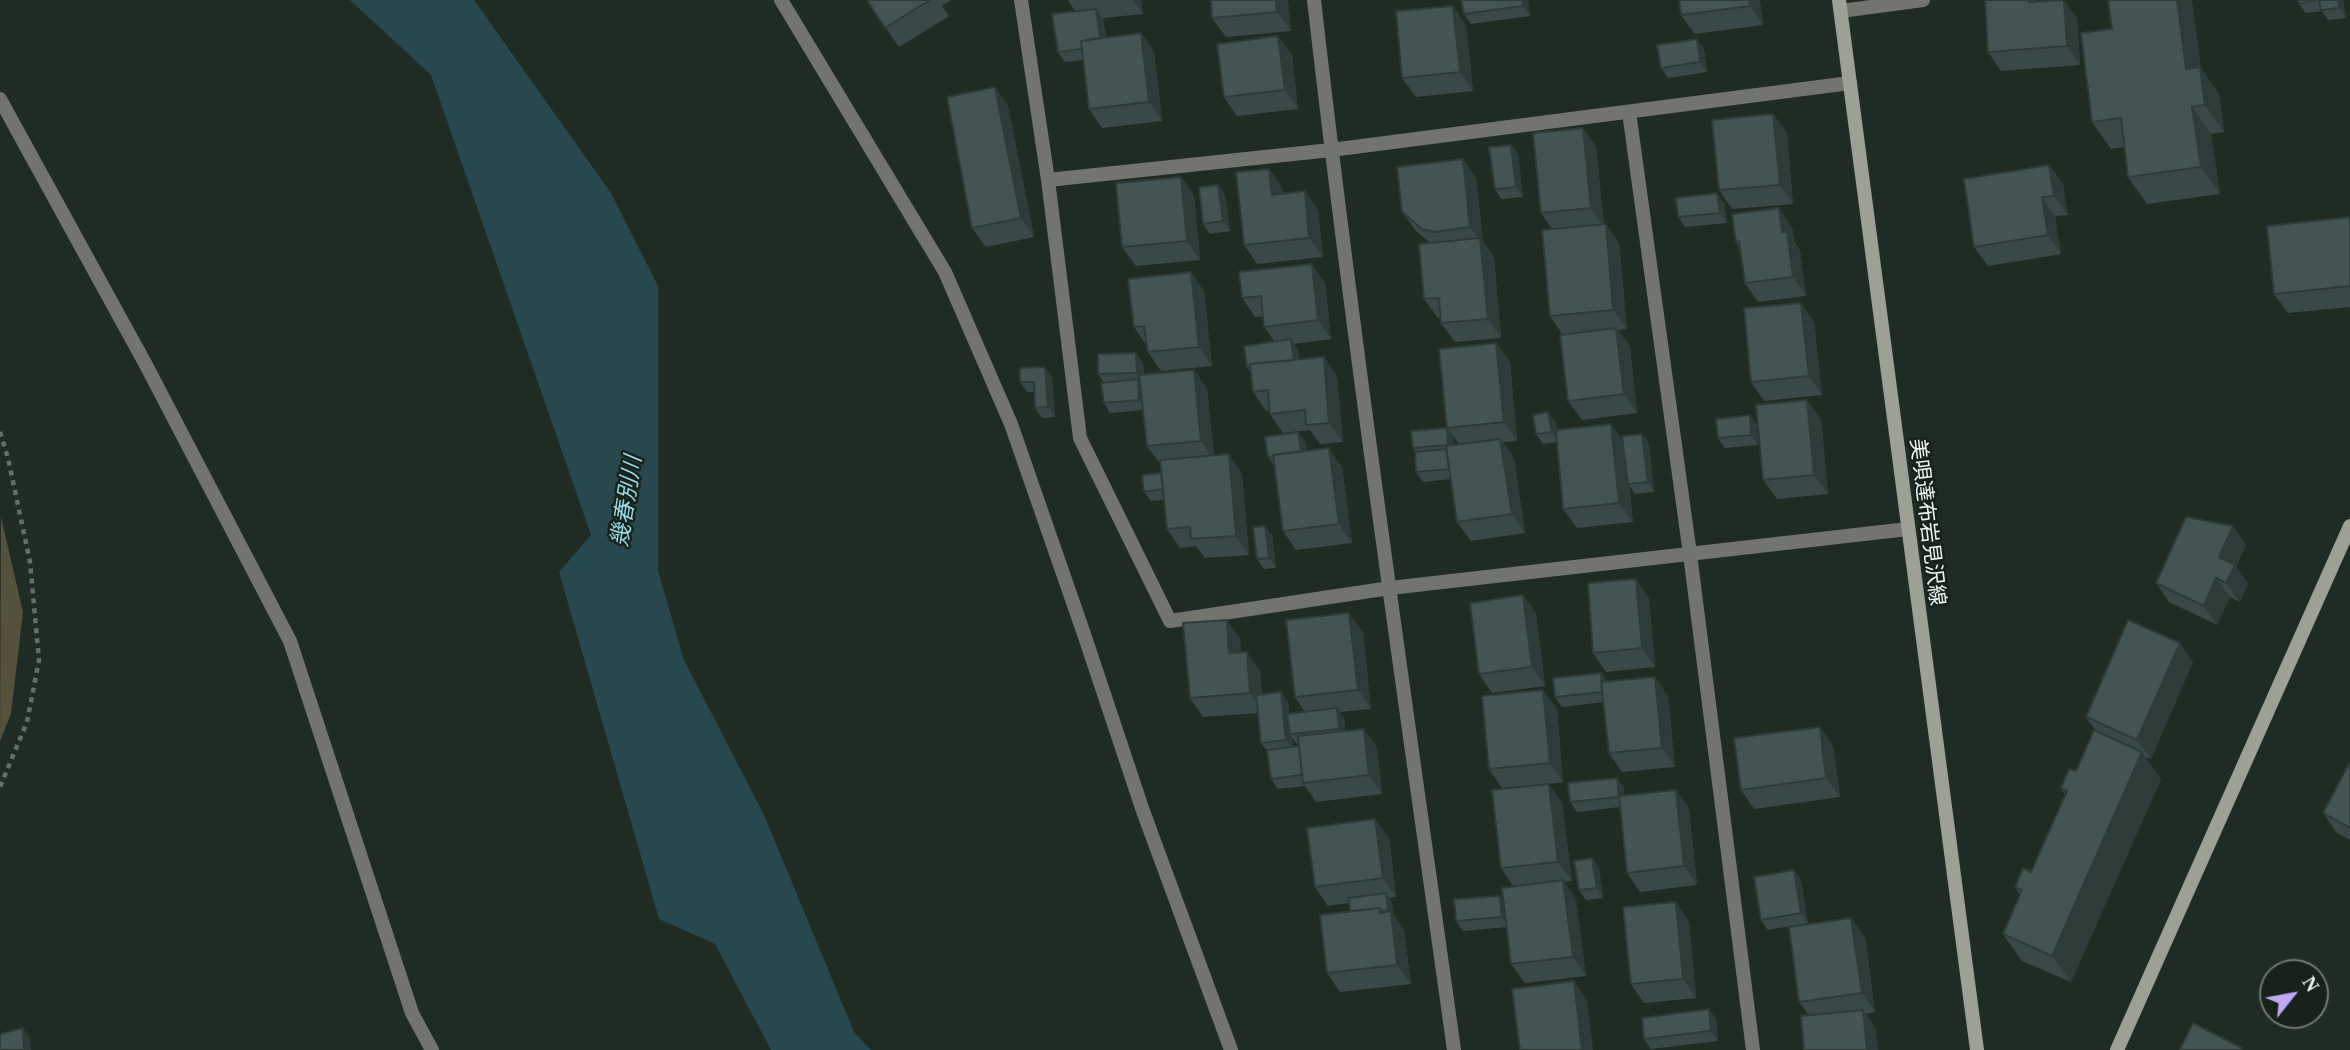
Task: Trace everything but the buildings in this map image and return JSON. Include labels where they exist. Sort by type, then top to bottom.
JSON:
[{"type":"main road","name":"美唄達布岩見沢線","points":[[1840,6],[1977,1050]]},
{"type":"main road","points":[[2117,1050],[2350,526]]},
{"type":"street","points":[[781,0],[946,272],[995,386],[1011,424],[1143,811],[1231,1050]]},
{"type":"street","points":[[1021,0],[1048,180],[1080,438],[1170,621],[1390,588],[1908,529]]},
{"type":"street","points":[[1314,0],[1331,150],[1454,1050]]},
{"type":"street","points":[[1840,6],[1923,0]]},
{"type":"street","points":[[1048,180],[1331,150],[1850,83]]},
{"type":"street","points":[[0,99],[146,365],[290,641],[412,1013],[432,1050]]},
{"type":"street","points":[[1629,112],[1690,554],[1753,1050]]},
{"type":"path","points":[[0,432],[30,562],[39,660],[27,722],[0,787]]},
{"type":"shaded area","points":[[1,517],[23,612],[11,714],[0,741]]},
{"type":"water","name":"幾春別川","points":[[350,0],[474,0],[611,193],[658,286],[658,571],[684,660],[764,815],[854,1032],[871,1050],[771,1050],[715,944],[659,919],[559,572],[591,535],[431,75]]}]
